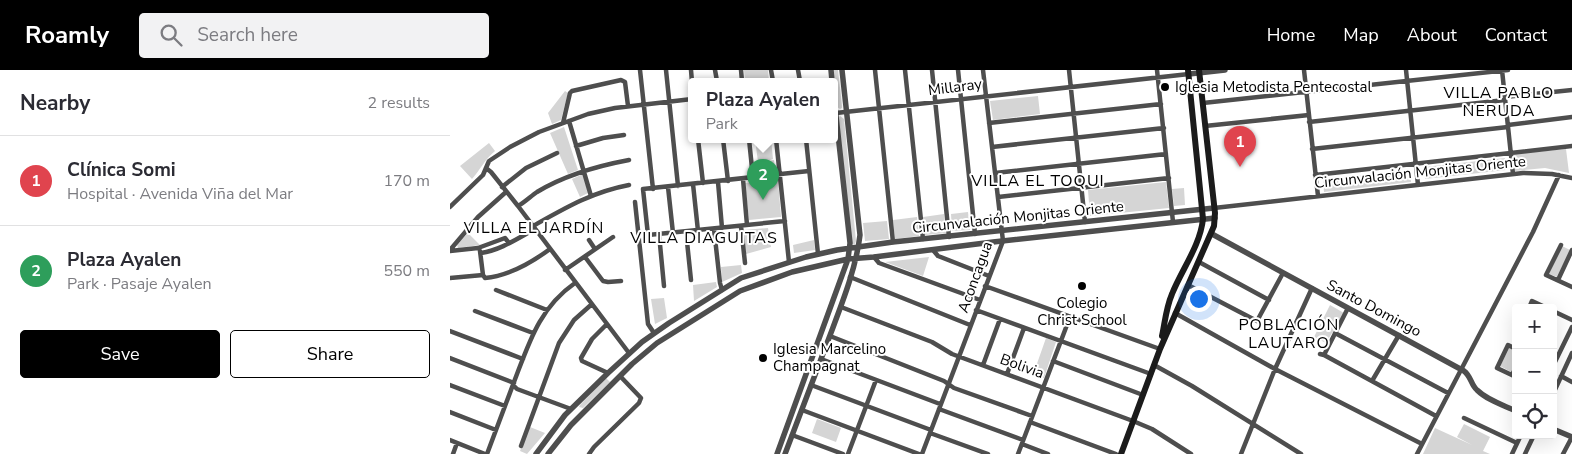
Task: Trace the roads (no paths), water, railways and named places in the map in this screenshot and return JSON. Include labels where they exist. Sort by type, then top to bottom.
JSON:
[{"type":"main road","points":[[1121,454],[1174,313],[1212,234],[1215,218],[1199,71]]},
{"type":"main road","points":[[1160,349],[1166,313],[1172,292],[1199,238],[1203,219],[1189,72]]},
{"type":"main road","points":[[1166,313],[1170,316],[1174,313]]},
{"type":"street","points":[[640,70],[653,189]]},
{"type":"street","points":[[666,70],[678,186]]},
{"type":"street","points":[[785,454],[830,336],[857,258],[860,235],[842,70]]},
{"type":"street","points":[[875,70],[893,242]]},
{"type":"street","points":[[905,70],[923,240]]},
{"type":"street","points":[[932,70],[949,237]]},
{"type":"street","points":[[958,70],[976,234]]},
{"type":"street","name":"Aconcagua","points":[[920,454],[940,407],[1002,241],[983,70]]},
{"type":"street","points":[[1069,70],[1085,222]]},
{"type":"street","points":[[1157,70],[1174,222]]},
{"type":"street","name":"Millaray","points":[[838,113],[1189,72],[1225,70]]},
{"type":"street","points":[[1304,70],[1318,196]]},
{"type":"street","points":[[1406,70],[1418,186]]},
{"type":"street","points":[[1502,70],[1513,174]]},
{"type":"street","points":[[1203,103],[1508,70]]},
{"type":"street","points":[[563,123],[572,91],[622,80],[625,82],[628,106]]},
{"type":"street","points":[[1309,122],[1572,90]]},
{"type":"street","points":[[450,205],[483,175],[489,161],[510,146],[539,132],[568,121],[615,108],[688,99]]},
{"type":"street","points":[[989,122],[1161,104]]},
{"type":"street","points":[[1205,126],[1309,115]]},
{"type":"street","points":[[1312,149],[1572,117]]},
{"type":"street","points":[[568,121],[592,196]]},
{"type":"street","points":[[992,147],[1164,128]]},
{"type":"street","points":[[776,454],[848,259],[850,249],[838,132]]},
{"type":"street","points":[[576,146],[624,134]]},
{"type":"street","points":[[698,143],[703,183]]},
{"type":"street","points":[[723,143],[728,181]]},
{"type":"street","points":[[749,143],[753,178]]},
{"type":"street","points":[[776,143],[790,262]]},
{"type":"street","points":[[806,143],[818,254]]},
{"type":"street","points":[[1315,175],[1572,146]]},
{"type":"street","points":[[502,187],[526,168],[557,153]]},
{"type":"street","points":[[995,173],[1166,154]]},
{"type":"street","points":[[518,206],[537,192],[563,179],[588,169],[630,160]]},
{"type":"street","points":[[486,168],[518,206],[629,353]]},
{"type":"street","points":[[785,221],[648,236],[643,189],[809,171]]},
{"type":"street","name":"Circunvalación Monjitas Oriente","points":[[536,454],[554,428],[571,409],[629,353],[654,333],[741,278],[818,254],[893,242],[1418,186],[1513,174],[1533,172],[1572,178]]},
{"type":"street","points":[[1417,454],[1533,232],[1559,175]]},
{"type":"street","points":[[998,197],[1169,178]]},
{"type":"street","points":[[743,179],[747,225]]},
{"type":"street","points":[[718,182],[722,228]]},
{"type":"street","points":[[693,184],[698,231]]},
{"type":"street","points":[[450,250],[480,250],[489,252],[509,244],[558,211],[596,193],[629,185]]},
{"type":"street","points":[[668,187],[673,233]]},
{"type":"street","points":[[450,250],[478,217],[506,192]]},
{"type":"street","points":[[635,202],[648,324],[654,333]]},
{"type":"street","name":"Circunvalación Monjitas Oriente","points":[[548,454],[571,425],[657,342],[740,291],[792,272],[848,259],[1215,218]]},
{"type":"street","points":[[741,226],[745,263]]},
{"type":"street","points":[[714,229],[722,290]]},
{"type":"street","points":[[686,232],[691,280]]},
{"type":"street","points":[[659,234],[664,286]]},
{"type":"street","name":"Santo Domingo","points":[[1212,234],[1461,369],[1468,374],[1474,387],[1481,394],[1512,409]]},
{"type":"street","points":[[565,270],[613,237]]},
{"type":"street","points":[[589,240],[595,249]]},
{"type":"street","points":[[1560,245],[1546,275],[1572,287]]},
{"type":"street","points":[[480,250],[483,275]]},
{"type":"street","points":[[450,278],[483,275],[485,278],[508,273],[550,250]]},
{"type":"street","points":[[933,250],[940,257],[989,276]]},
{"type":"street","points":[[1558,280],[1572,250]]},
{"type":"street","points":[[585,256],[603,280],[608,282],[621,281]]},
{"type":"street","points":[[874,257],[879,263],[980,300]]},
{"type":"street","points":[[1199,262],[1269,300]]},
{"type":"street","points":[[1188,285],[1257,321],[1283,273]]},
{"type":"street","points":[[850,277],[970,325]]},
{"type":"street","points":[[450,440],[483,454],[496,430],[533,332],[555,299],[575,283]]},
{"type":"street","points":[[985,286],[1160,349]]},
{"type":"street","points":[[1242,454],[1275,369],[1312,288]]},
{"type":"street","points":[[496,290],[547,310]]},
{"type":"street","points":[[521,446],[559,343],[574,320],[592,304]]},
{"type":"street","name":"Bolivia","points":[[840,307],[932,342],[952,354],[1133,421],[1152,429],[1190,454]]},
{"type":"street","points":[[1348,308],[1322,355],[1436,416]]},
{"type":"street","points":[[976,310],[1151,374]]},
{"type":"street","points":[[475,311],[533,332]]},
{"type":"street","points":[[1174,313],[1275,369],[1422,444]]},
{"type":"street","points":[[1557,313],[1572,320]]},
{"type":"street","points":[[1018,454],[1070,317]]},
{"type":"street","points":[[983,365],[1000,319]]},
{"type":"street","points":[[607,324],[592,339],[581,358],[582,361],[608,373]]},
{"type":"street","points":[[1557,358],[1572,327]]},
{"type":"street","points":[[1007,374],[1024,328]]},
{"type":"street","points":[[450,338],[451,332],[523,358]]},
{"type":"street","points":[[1335,333],[1448,393]]},
{"type":"street","points":[[1372,381],[1399,335]]},
{"type":"street","points":[[830,336],[944,381],[954,388],[1032,416]]},
{"type":"street","points":[[1512,347],[1508,345],[1497,368],[1512,375]]},
{"type":"street","points":[[1557,385],[1572,353]]},
{"type":"street","points":[[450,358],[513,384],[517,389],[577,412],[571,425]]},
{"type":"street","points":[[821,359],[876,380],[1048,454]]},
{"type":"street","points":[[1053,361],[1143,395]]},
{"type":"street","points":[[1154,365],[1192,386],[1300,454]]},
{"type":"street","points":[[589,454],[639,403],[641,398],[620,376]]},
{"type":"street","points":[[1561,376],[1572,382]]},
{"type":"street","points":[[848,454],[876,380]]},
{"type":"street","points":[[450,385],[505,406]]},
{"type":"street","points":[[811,385],[988,454]]},
{"type":"street","points":[[802,410],[920,454]]},
{"type":"street","points":[[450,412],[496,430]]},
{"type":"street","points":[[1464,418],[1517,443]]},
{"type":"street","points":[[1030,422],[1116,454]]},
{"type":"street","points":[[1557,430],[1572,437],[1564,454]]},
{"type":"street","points":[[792,435],[843,454]]},
{"type":"street","points":[[1512,454],[1519,439]]},
{"type":"street","points":[[1525,454],[1532,439]]},
{"type":"street","points":[[453,454],[457,443]]},
{"type":"place","name":"Iglesia Metodista Pentecostal","points":[[1165,87]]},
{"type":"place","name":"Clínica Somi","points":[[1240,167]]},
{"type":"place","name":"Plaza Ayalen","points":[[763,200]]},
{"type":"place","name":"Colegio Christ School","points":[[1082,286]]},
{"type":"place","name":"Iglesia Marcelino Champagnat","points":[[763,358]]},
{"type":"district","name":"VILLA PABLO NERUDA","points":[[1499,102]]},
{"type":"district","name":"VILLA EL TOQUI","points":[[1038,181]]},
{"type":"district","name":"VILLA EL JARDÍN","points":[[534,228]]},
{"type":"district","name":"VILLA DIAGUITAS","points":[[704,238]]},
{"type":"district","name":"POBLACIÓN LAUTARO","points":[[1289,334]]}]
